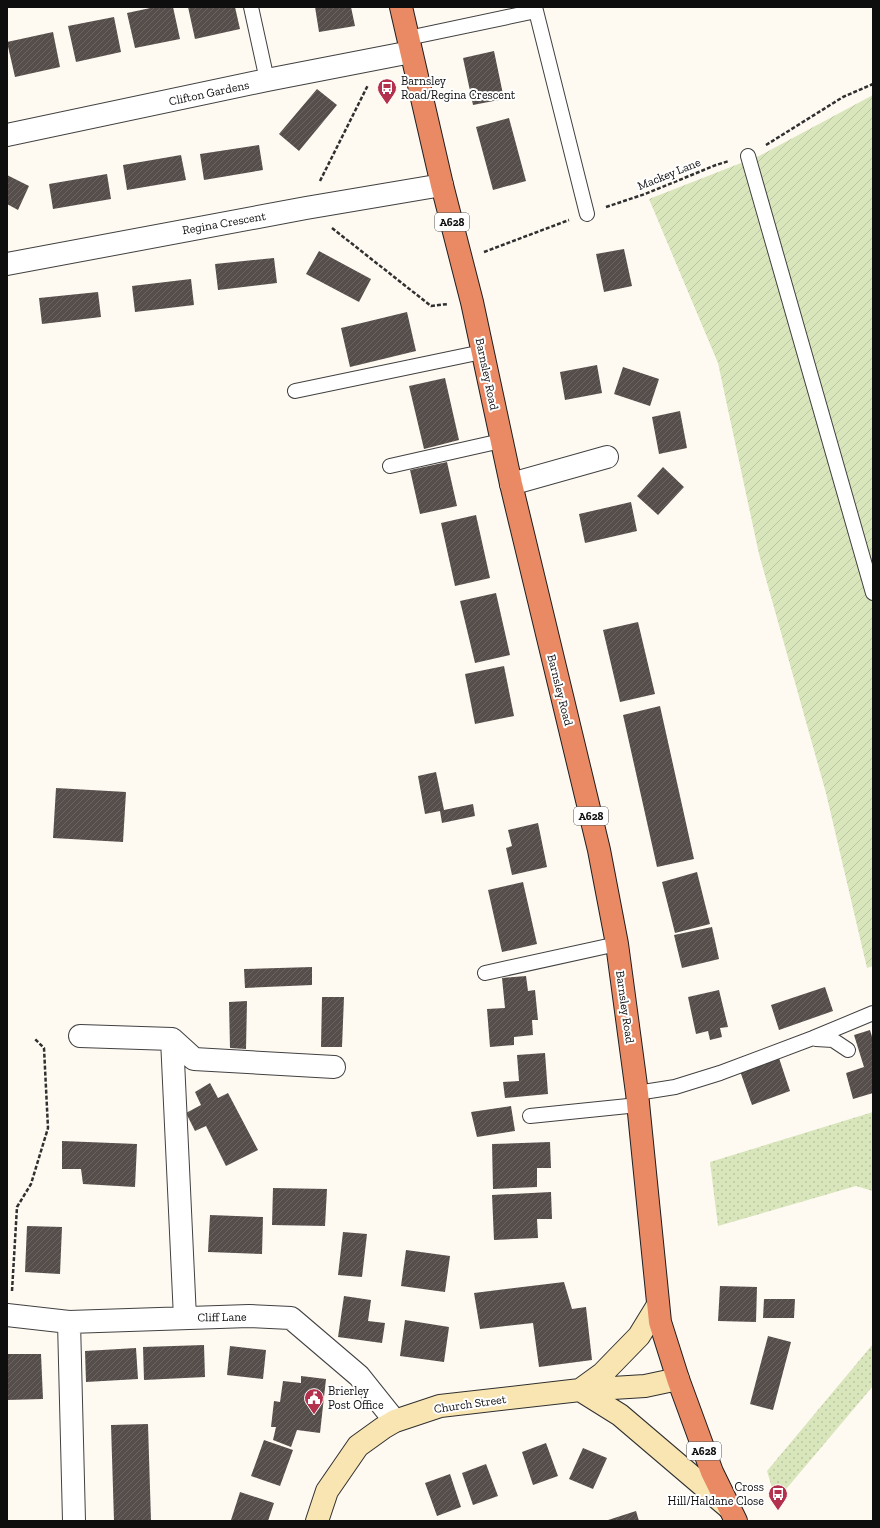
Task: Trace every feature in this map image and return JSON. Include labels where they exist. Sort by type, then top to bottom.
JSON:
[{"type":"highway","name":"Barnsley Road","points":[[401,7],[442,185],[472,302],[511,484],[599,850],[617,944],[637,1099],[660,1322],[678,1379]]},
{"type":"highway","name":"A628","points":[[678,1379],[712,1472],[732,1514]]},
{"type":"street","name":"Clifton Gardens","points":[[7,135],[267,80],[409,45]]},
{"type":"street","name":"Regina Crescent","points":[[7,264],[299,209],[442,185]]},
{"type":"street","points":[[511,484],[607,457]]},
{"type":"street","points":[[80,1036],[172,1039],[194,1059],[334,1067]]},
{"type":"street","points":[[172,1039],[185,1318]]},
{"type":"street","points":[[658,1305],[639,1336],[602,1374],[580,1390],[620,1415],[732,1514]]},
{"type":"street","name":"Cliff Lane","points":[[8,1315],[70,1322],[250,1316],[291,1318],[359,1376],[395,1421]]},
{"type":"street","points":[[70,1322],[74,1521]]},
{"type":"street","name":"Church Street","points":[[316,1521],[327,1491],[358,1446],[395,1421],[440,1406],[580,1390],[646,1386],[678,1379]]},
{"type":"lane","points":[[251,7],[267,80]]},
{"type":"lane","points":[[409,45],[536,9],[586,214]]},
{"type":"lane","points":[[748,156],[873,592]]},
{"type":"lane","points":[[295,391],[482,352]]},
{"type":"lane","points":[[390,466],[501,441]]},
{"type":"lane","points":[[485,973],[617,944]]},
{"type":"lane","points":[[530,1116],[637,1099],[720,1073],[813,1038],[873,1013]]},
{"type":"lane","points":[[813,1038],[833,1040],[848,1050]]},
{"type":"path","name":"Mackey Lane","points":[[461,260],[645,194],[716,165],[748,156],[843,97],[873,84]]},
{"type":"path","points":[[8,1315],[17,1207],[31,1184],[48,1128],[44,1048],[34,1038]]},
{"type":"green space","points":[[873,95],[873,966],[867,968],[826,793],[759,554],[718,363],[649,199],[759,156]]},
{"type":"green space","points":[[873,1112],[873,1191],[856,1186],[718,1226],[710,1162]]},
{"type":"green space","points":[[873,1344],[873,1386],[776,1501],[767,1471]]},
{"type":"building","points":[[155,7],[173,7],[180,39],[135,48],[127,13]]},
{"type":"building","points":[[188,7],[235,7],[240,29],[195,39]]},
{"type":"building","points":[[315,7],[351,7],[355,26],[319,32]]},
{"type":"building","points":[[114,17],[121,52],[76,62],[68,26]]},
{"type":"building","points":[[53,32],[60,67],[15,77],[7,42]]},
{"type":"building","points":[[494,51],[504,99],[473,105],[463,58]]},
{"type":"building","points":[[317,89],[337,105],[299,151],[279,134]]},
{"type":"building","points":[[509,118],[526,181],[493,190],[476,127]]},
{"type":"building","points":[[259,145],[263,170],[204,180],[200,154]]},
{"type":"building","points":[[181,155],[186,180],[127,190],[123,165]]},
{"type":"building","points":[[107,174],[111,199],[53,209],[49,184]]},
{"type":"building","points":[[7,175],[29,186],[18,210],[7,204]]},
{"type":"building","points":[[624,249],[632,286],[604,292],[596,254]]},
{"type":"building","points":[[319,251],[371,279],[359,302],[306,274]]},
{"type":"building","points":[[274,258],[277,283],[218,290],[215,264]]},
{"type":"building","points":[[191,279],[194,305],[135,312],[132,286]]},
{"type":"building","points":[[98,292],[101,317],[42,324],[39,298]]},
{"type":"building","points":[[407,312],[416,351],[350,367],[341,328]]},
{"type":"building","points":[[597,365],[602,393],[565,400],[560,372]]},
{"type":"building","points":[[623,367],[659,379],[650,406],[614,394]]},
{"type":"building","points":[[445,378],[459,440],[424,449],[409,386]]},
{"type":"building","points":[[680,411],[687,448],[659,454],[652,417]]},
{"type":"building","points":[[447,462],[457,506],[420,514],[410,470]]},
{"type":"building","points":[[663,467],[684,487],[658,515],[637,496]]},
{"type":"building","points":[[631,502],[637,531],[585,543],[579,514]]},
{"type":"building","points":[[476,515],[490,578],[455,586],[441,523]]},
{"type":"building","points":[[496,593],[510,655],[475,663],[460,601]]},
{"type":"building","points":[[638,622],[655,694],[620,702],[603,630]]},
{"type":"building","points":[[504,666],[514,716],[475,724],[465,674]]},
{"type":"building","points":[[660,706],[694,859],[657,867],[623,715]]},
{"type":"building","points":[[436,772],[444,810],[473,804],[475,816],[442,823],[440,811],[425,814],[418,776]]},
{"type":"building","points":[[56,788],[126,792],[123,842],[53,838]]},
{"type":"building","points":[[538,823],[547,867],[512,875],[506,848],[512,846],[508,830]]},
{"type":"building","points":[[697,872],[710,924],[675,933],[662,882]]},
{"type":"building","points":[[523,882],[537,944],[502,952],[488,890]]},
{"type":"building","points":[[712,927],[719,959],[682,968],[674,935]]},
{"type":"building","points":[[312,967],[312,985],[245,988],[244,969]]},
{"type":"building","points":[[526,976],[528,991],[535,990],[538,1020],[532,1020],[533,1035],[514,1037],[514,1045],[490,1047],[487,1009],[505,1008],[502,978]]},
{"type":"building","points":[[825,987],[833,1011],[779,1030],[771,1005]]},
{"type":"building","points":[[719,990],[728,1027],[720,1028],[722,1037],[710,1040],[708,1031],[696,1034],[688,997]]},
{"type":"building","points":[[322,997],[344,997],[342,1047],[321,1047]]},
{"type":"building","points":[[247,1001],[246,1049],[230,1048],[229,1002]]},
{"type":"building","points":[[870,1030],[873,1040],[873,1093],[853,1099],[846,1073],[864,1067],[854,1035]]},
{"type":"building","points":[[545,1053],[548,1094],[505,1098],[503,1082],[519,1081],[517,1055]]},
{"type":"building","points":[[779,1058],[790,1091],[752,1105],[740,1071]]},
{"type":"building","points":[[210,1083],[218,1098],[228,1093],[258,1150],[226,1166],[206,1126],[195,1131],[186,1113],[201,1105],[195,1092]]},
{"type":"building","points":[[511,1106],[515,1131],[477,1137],[471,1112]]},
{"type":"building","points":[[62,1141],[137,1144],[135,1187],[83,1184],[81,1169],[62,1169]]},
{"type":"building","points":[[550,1142],[551,1168],[537,1168],[537,1187],[493,1189],[492,1144]]},
{"type":"building","points":[[273,1188],[327,1189],[325,1226],[272,1225]]},
{"type":"building","points":[[551,1192],[552,1219],[537,1219],[538,1238],[494,1240],[492,1195]]},
{"type":"building","points":[[210,1215],[263,1217],[262,1254],[208,1252]]},
{"type":"building","points":[[27,1226],[62,1227],[60,1274],[25,1272]]},
{"type":"building","points":[[343,1232],[367,1234],[362,1277],[338,1275]]},
{"type":"building","points":[[406,1250],[450,1256],[445,1292],[401,1286]]},
{"type":"building","points":[[564,1282],[572,1309],[586,1307],[592,1360],[539,1367],[533,1323],[480,1329],[474,1293]]},
{"type":"building","points":[[720,1286],[757,1287],[756,1322],[718,1321]]},
{"type":"building","points":[[344,1296],[371,1300],[368,1321],[385,1323],[382,1343],[338,1337]]},
{"type":"building","points":[[764,1299],[795,1299],[794,1318],[763,1318]]},
{"type":"building","points":[[405,1320],[449,1327],[444,1362],[400,1356]]},
{"type":"building","points":[[768,1336],[791,1342],[773,1410],[750,1404]]},
{"type":"building","points":[[204,1345],[205,1377],[144,1380],[143,1347]]},
{"type":"building","points":[[230,1346],[266,1350],[263,1379],[227,1375]]},
{"type":"building","points":[[136,1348],[138,1379],[86,1382],[85,1351]]},
{"type":"building","points":[[7,1354],[41,1354],[43,1399],[7,1400]]},
{"type":"building","points":[[301,1376],[326,1379],[320,1433],[297,1430],[291,1447],[273,1440],[276,1427],[271,1427],[274,1401],[280,1402],[283,1381],[301,1383]]},
{"type":"building","points":[[148,1424],[151,1521],[114,1521],[111,1425]]},
{"type":"building","points":[[264,1440],[293,1450],[280,1486],[251,1476]]},
{"type":"building","points":[[546,1443],[558,1476],[533,1485],[522,1452]]},
{"type":"building","points":[[583,1448],[607,1458],[593,1489],[569,1479]]},
{"type":"building","points":[[486,1464],[498,1496],[473,1505],[462,1473]]},
{"type":"building","points":[[450,1474],[461,1507],[437,1516],[425,1483]]},
{"type":"building","points":[[240,1492],[274,1503],[268,1521],[231,1520]]},
{"type":"building","points":[[636,1511],[639,1521],[605,1521]]},
{"type":"place","name":"Barnsley Road/Regina Crescent","points":[[387,105]]},
{"type":"place","name":"Brierley Post Office","points":[[314,1415]]},
{"type":"place","name":"Cross Hill/Haldane Close","points":[[778,1511]]}]
